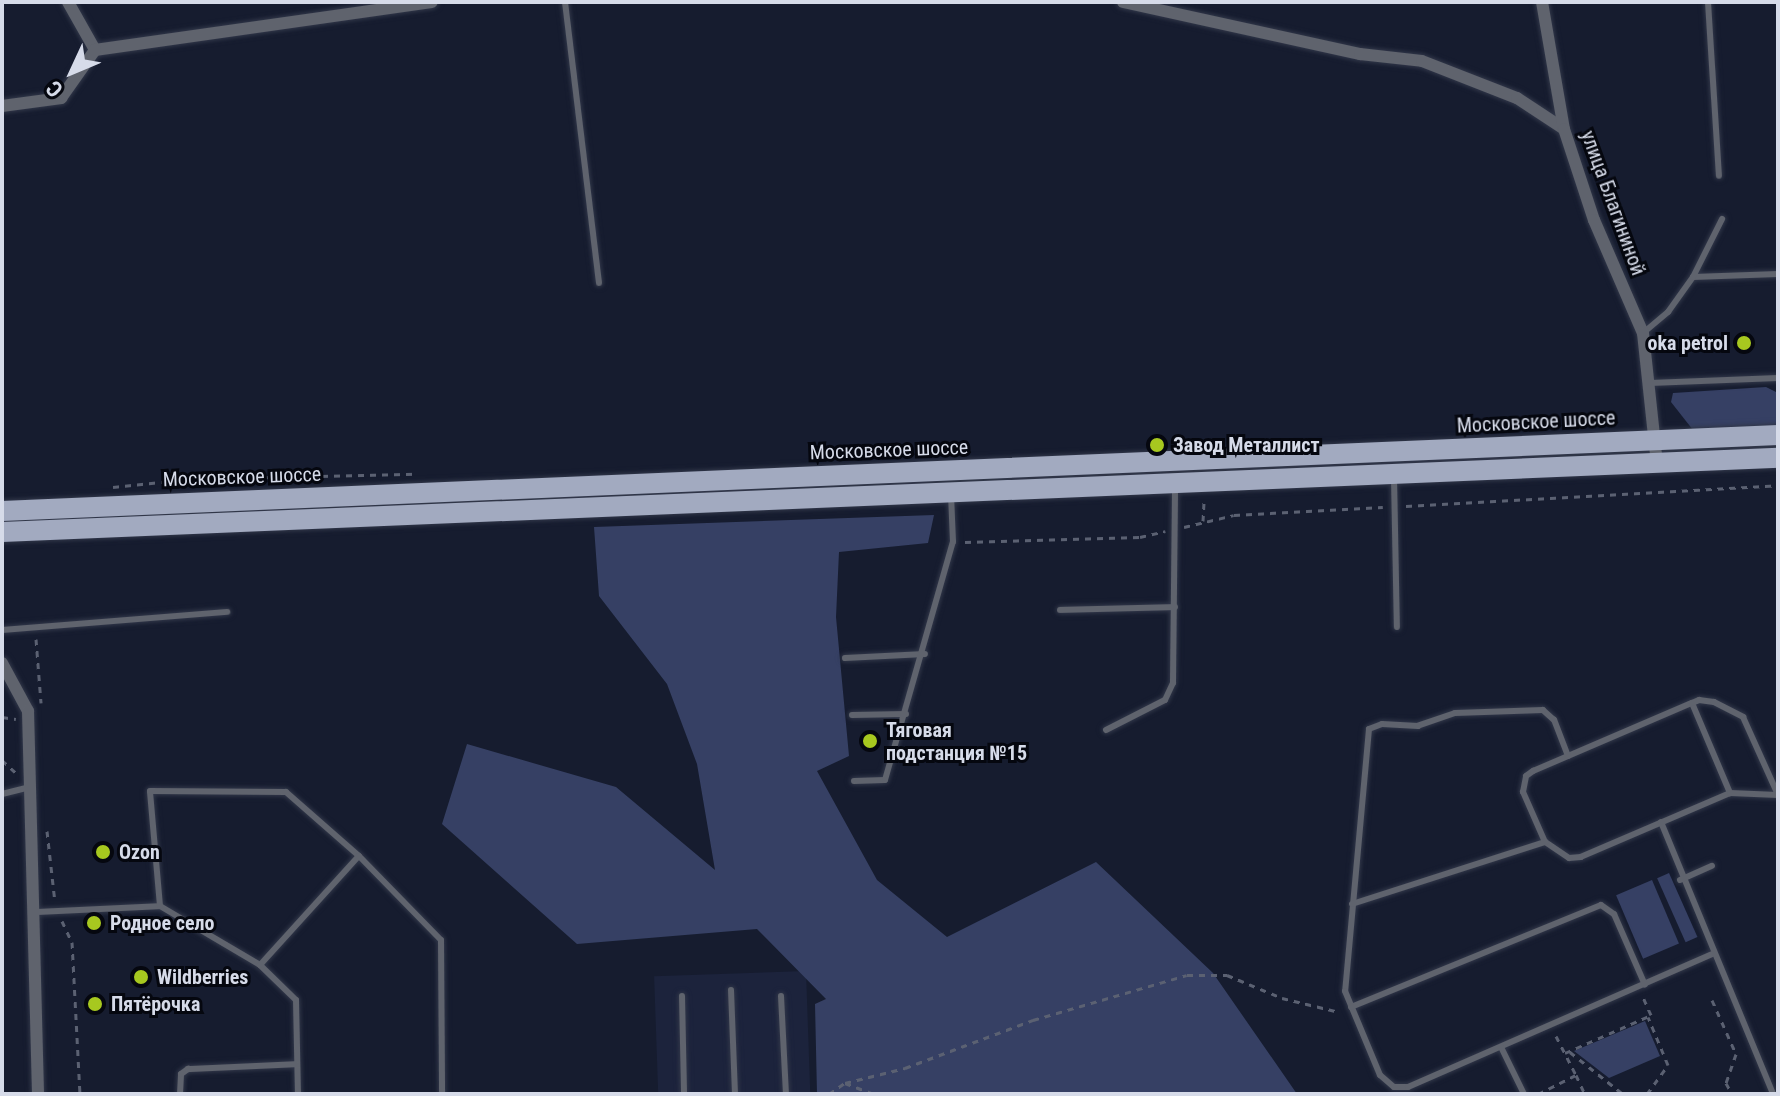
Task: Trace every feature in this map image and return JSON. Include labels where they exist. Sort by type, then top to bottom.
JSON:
[{"type":"main road","name":"Московское шоссе","points":[[2,511],[1778,435]]},
{"type":"main road","points":[[2,532],[1778,458]]},
{"type":"street","points":[[68,2],[95,50]]},
{"type":"street","points":[[2,106],[61,98],[95,50],[432,2]]},
{"type":"street","name":"улица Благининой","points":[[1123,2],[1360,54],[1422,61],[1517,98],[1564,129],[1594,220],[1643,333],[1657,463]]},
{"type":"street","points":[[1542,2],[1564,129]]},
{"type":"street","points":[[2,663],[28,711],[38,1094]]},
{"type":"lane","points":[[565,2],[599,283]]},
{"type":"lane","points":[[1708,2],[1719,176]]},
{"type":"lane","points":[[1643,333],[1668,312],[1693,277],[1722,219]]},
{"type":"lane","points":[[1693,277],[1778,274]]},
{"type":"lane","points":[[1649,383],[1778,378]]},
{"type":"lane","points":[[1394,474],[1397,627]]},
{"type":"lane","points":[[1106,730],[1165,700],[1173,683],[1177,528],[1175,482]]},
{"type":"lane","points":[[854,781],[885,780],[925,654],[953,542],[951,491]]},
{"type":"lane","points":[[1060,610],[1175,607]]},
{"type":"lane","points":[[2,630],[227,612]]},
{"type":"lane","points":[[845,658],[925,654]]},
{"type":"lane","points":[[1714,702],[1743,717],[1778,795],[1730,793],[1575,858],[1545,842],[1522,784],[1533,771],[1692,703],[1714,702]]},
{"type":"lane","points":[[1692,703],[1730,793]]},
{"type":"lane","points":[[1568,756],[1554,720],[1543,710],[1455,713],[1418,726],[1375,725],[1367,736],[1345,991],[1380,1075],[1394,1087],[1414,1084],[1712,954]]},
{"type":"lane","points":[[852,715],[906,714]]},
{"type":"lane","points":[[2,794],[30,787]]},
{"type":"lane","points":[[160,906],[150,791],[286,792],[359,856],[441,940],[442,1094]]},
{"type":"lane","points":[[1661,822],[1680,880],[1773,1094]]},
{"type":"lane","points":[[1352,904],[1545,842]]},
{"type":"lane","points":[[260,965],[359,856]]},
{"type":"lane","points":[[1680,880],[1712,866]]},
{"type":"lane","points":[[1351,1007],[1601,905],[1614,914],[1642,986]]},
{"type":"lane","points":[[35,912],[160,906],[260,965],[296,1000],[298,1094]]},
{"type":"lane","points":[[731,990],[735,1094]]},
{"type":"lane","points":[[682,996],[684,1094]]},
{"type":"lane","points":[[781,996],[786,1094]]},
{"type":"lane","points":[[1501,1047],[1524,1094]]},
{"type":"lane","points":[[180,1094],[181,1074],[188,1069],[297,1064]]},
{"type":"lane","points":[[1414,1084],[1419,1094]]},
{"type":"path","points":[[953,542],[1140,537],[1234,515],[1778,485]]},
{"type":"path","points":[[35,627],[41,716]]},
{"type":"path","points":[[45,816],[58,911],[72,942],[80,1094]]},
{"type":"path","points":[[829,1094],[845,1083],[1187,975],[1227,975],[1282,998],[1339,1012]]},
{"type":"path","points":[[1642,986],[1648,1017],[1668,1065],[1647,1094]]},
{"type":"path","points":[[1712,1000],[1736,1054],[1726,1083],[1732,1094]]},
{"type":"path","points":[[1567,1052],[1648,1017]]},
{"type":"path","points":[[1551,1025],[1567,1052],[1585,1094]]},
{"type":"path","points":[[1567,1052],[1623,1094]]},
{"type":"path","points":[[1538,1094],[1576,1075]]},
{"type":"path","points":[[845,1083],[873,1094]]},
{"type":"shaded area","points":[[1766,387],[1778,393],[1778,426],[1693,430],[1671,402],[1673,393]]},
{"type":"shaded area","points":[[934,515],[928,543],[839,552],[836,617],[849,756],[817,771],[877,880],[947,937],[1096,862],[1213,973],[1297,1094],[817,1094],[815,1004],[826,999],[757,929],[577,944],[442,824],[467,744],[616,787],[715,870],[697,764],[667,684],[599,596],[594,527]]},
{"type":"shaded area","points":[[1669,873],[1697,937],[1686,942],[1657,878]]},
{"type":"shaded area","points":[[1652,880],[1679,944],[1643,959],[1616,895]]},
{"type":"shaded area","points":[[806,971],[810,1094],[658,1094],[654,976]]},
{"type":"shaded area","points":[[1645,1021],[1660,1056],[1609,1078],[1574,1051]]},
{"type":"place","name":"oka petrol","points":[[1744,343]]},
{"type":"place","name":"Завод Металлист","points":[[1157,445]]},
{"type":"place","name":"Тяговая подстанция №15","points":[[870,741]]},
{"type":"place","name":"Ozon","points":[[103,852]]},
{"type":"place","name":"Родное село","points":[[94,923]]},
{"type":"place","name":"Wildberries","points":[[141,977]]},
{"type":"place","name":"Пятёрочка","points":[[95,1004]]}]
